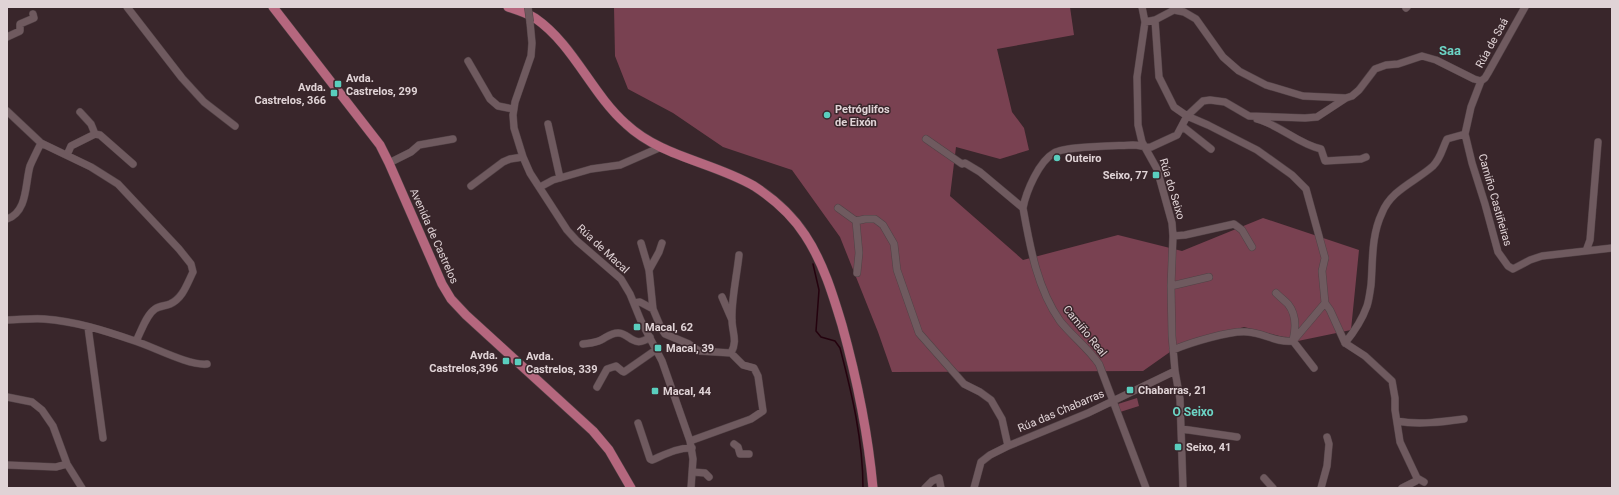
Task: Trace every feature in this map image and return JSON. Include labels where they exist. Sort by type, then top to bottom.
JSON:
[{"type":"main road","name":"Avenida de Castrelos","points":[[273,7],[380,145],[432,262],[451,299],[466,315],[593,431],[609,450],[631,488]]},
{"type":"main road","points":[[508,7],[534,18],[548,28],[560,41],[614,112],[626,125],[661,147],[739,178],[754,186],[783,209],[798,225],[808,239],[818,258],[827,281],[851,357],[865,422],[873,488]]},
{"type":"main road","points":[[527,7],[536,12],[557,29],[574,49],[605,93],[631,121],[646,132],[670,145],[731,169],[756,181],[786,204],[810,231],[828,267],[853,342],[871,421],[879,488]]},
{"type":"street","points":[[127,7],[182,78],[204,102],[234,126]]},
{"type":"street","name":"Rúa de Macal","points":[[527,7],[532,38],[531,56],[513,109],[514,128],[523,157],[530,173],[567,230],[626,286],[650,338],[657,349],[691,445],[693,472],[691,488]]},
{"type":"street","name":"Rúa do Seixo","points":[[1142,7],[1145,22],[1140,56],[1137,97],[1139,133],[1144,146],[1157,169],[1170,214],[1173,236],[1171,286],[1173,350],[1180,399],[1183,488]]},
{"type":"street","name":"Rúa de Saá","points":[[1249,116],[1294,118],[1317,117],[1346,98],[1356,94],[1375,69],[1386,65],[1398,64],[1422,56],[1431,57],[1474,80],[1481,81],[1488,73],[1525,7]]},
{"type":"street","points":[[1145,22],[1155,20],[1170,9],[1177,10],[1192,16],[1223,57],[1248,77],[1266,85],[1302,96],[1346,98]]},
{"type":"street","points":[[7,37],[20,31],[20,24],[34,18],[32,14]]},
{"type":"street","points":[[1155,20],[1160,78],[1174,107],[1187,116],[1257,150],[1292,175],[1306,189],[1325,258],[1322,271],[1325,302],[1345,343],[1365,356],[1392,381],[1400,442],[1417,478],[1424,482]]},
{"type":"street","points":[[468,61],[490,99],[498,106],[513,109]]},
{"type":"street","name":"Camiño Castiñeiras","points":[[1481,81],[1471,107],[1465,134],[1494,241],[1498,252],[1508,266],[1513,268],[1542,256],[1612,248]]},
{"type":"street","points":[[926,139],[962,164],[965,162],[980,172],[1022,208],[1025,197],[1035,177],[1047,158],[1055,152],[1094,147],[1137,145],[1151,147],[1177,135],[1187,116],[1203,101],[1210,100],[1225,102],[1249,116],[1298,140],[1321,149],[1325,161],[1361,159],[1366,157]]},
{"type":"street","points":[[7,111],[41,143],[107,176],[118,184],[179,249],[191,264],[193,272],[185,290],[179,298],[171,303],[154,309],[148,317],[136,341]]},
{"type":"street","points":[[80,112],[91,124],[95,134]]},
{"type":"street","points":[[548,124],[560,178]]},
{"type":"street","points":[[1182,126],[1210,149]]},
{"type":"street","points":[[67,155],[71,146],[95,134],[100,135],[133,164]]},
{"type":"street","points":[[1345,343],[1355,330],[1368,306],[1377,224],[1386,203],[1396,193],[1432,166],[1440,158],[1447,139],[1465,134]]},
{"type":"street","points":[[389,163],[411,152],[419,145],[453,139]]},
{"type":"street","points":[[1586,251],[1590,240],[1595,164],[1598,142]]},
{"type":"street","points":[[7,219],[13,217],[26,194],[30,168],[41,143]]},
{"type":"street","points":[[540,187],[560,178],[591,169],[620,165],[661,147]]},
{"type":"street","points":[[471,186],[503,162],[510,159],[523,157]]},
{"type":"street","points":[[838,208],[856,222],[859,254],[857,273]]},
{"type":"street","name":"Camiño Real","points":[[1022,208],[1032,257],[1045,295],[1061,321],[1090,352],[1099,364],[1146,488]]},
{"type":"street","points":[[856,222],[865,219],[875,219],[883,225],[894,244],[897,270],[919,333],[964,384],[980,392],[991,400],[1002,419],[1008,446]]},
{"type":"street","points":[[1173,236],[1185,235],[1234,224],[1242,230],[1252,247]]},
{"type":"street","points":[[638,423],[650,459],[652,460],[687,448],[751,420],[763,411],[758,376],[754,368],[743,365],[731,353],[699,351],[669,337],[661,328],[653,309],[649,270],[641,243]]},
{"type":"street","points":[[649,270],[659,252],[662,243]]},
{"type":"street","points":[[732,320],[739,255]]},
{"type":"street","points":[[1171,286],[1209,277]]},
{"type":"street","points":[[1276,293],[1289,305],[1292,311],[1295,323],[1293,341],[1314,368]]},
{"type":"street","points":[[722,297],[732,320],[735,339],[731,353]]},
{"type":"street","points":[[634,303],[640,302],[653,309]]},
{"type":"street","points":[[1293,341],[1325,302]]},
{"type":"street","points":[[7,320],[43,319],[70,322],[136,341],[202,365],[207,364]]},
{"type":"street","points":[[88,326],[103,438]]},
{"type":"street","points":[[1173,350],[1191,343],[1247,331],[1284,341],[1293,341]]},
{"type":"street","points":[[583,344],[595,342],[614,333],[623,334],[635,341],[650,338]]},
{"type":"street","points":[[597,386],[607,369],[616,366],[624,372],[657,349]]},
{"type":"street","name":"Rúa das Chabarras","points":[[974,488],[981,462],[990,455],[1114,401],[1175,371]]},
{"type":"street","points":[[7,397],[32,402],[42,410],[56,431],[67,464],[82,488]]},
{"type":"street","points":[[1397,421],[1418,423],[1464,419]]},
{"type":"street","points":[[1182,429],[1237,437]]},
{"type":"street","points":[[1321,488],[1327,466],[1329,444],[1327,437]]},
{"type":"street","points":[[734,444],[738,447],[740,454],[749,454]]},
{"type":"street","points":[[7,465],[56,467],[67,464]]},
{"type":"street","points":[[693,472],[705,473],[709,477]]},
{"type":"street","points":[[925,488],[932,481],[939,478],[941,488]]},
{"type":"street","points":[[1264,478],[1273,488]]},
{"type":"street","points":[[1402,488],[1416,481],[1417,478]]},
{"type":"shaded area","points":[[614,7],[1070,7],[1074,35],[997,49],[1012,112],[1024,128],[1029,150],[1000,159],[956,147],[950,196],[1023,260],[1118,235],[1182,251],[1263,218],[1359,250],[1351,330],[1293,342],[1287,338],[1244,327],[1177,347],[1143,371],[892,372],[878,332],[840,237],[792,170],[723,147],[673,113],[628,89],[615,56]]},
{"type":"shaded area","points":[[1137,398],[1139,406],[1120,412],[1118,404]]},
{"type":"waterway","points":[[813,264],[819,290],[816,331],[821,337],[835,341],[840,348],[853,400],[859,435],[863,470],[863,488]]},
{"type":"place","name":"Avda. Castrelos, 299","points":[[338,84]]},
{"type":"place","name":"Avda. Castrelos, 366","points":[[334,93]]},
{"type":"place","name":"Petróglifos de Eixón","points":[[827,115]]},
{"type":"place","name":"Outeiro","points":[[1057,158]]},
{"type":"place","name":"Seixo, 77","points":[[1156,175]]},
{"type":"place","name":"Macal, 62","points":[[637,327]]},
{"type":"place","name":"Macal, 39","points":[[658,348]]},
{"type":"place","name":"Avda. Castrelos,396","points":[[506,361]]},
{"type":"place","name":"Avda. Castrelos, 339","points":[[518,362]]},
{"type":"place","name":"Chabarras, 21","points":[[1130,390]]},
{"type":"place","name":"Macal, 44","points":[[655,391]]},
{"type":"place","name":"Seixo, 41","points":[[1178,447]]},
{"type":"district","name":"Saa","points":[[1450,50]]},
{"type":"district","name":"O Seixo","points":[[1193,412]]}]
